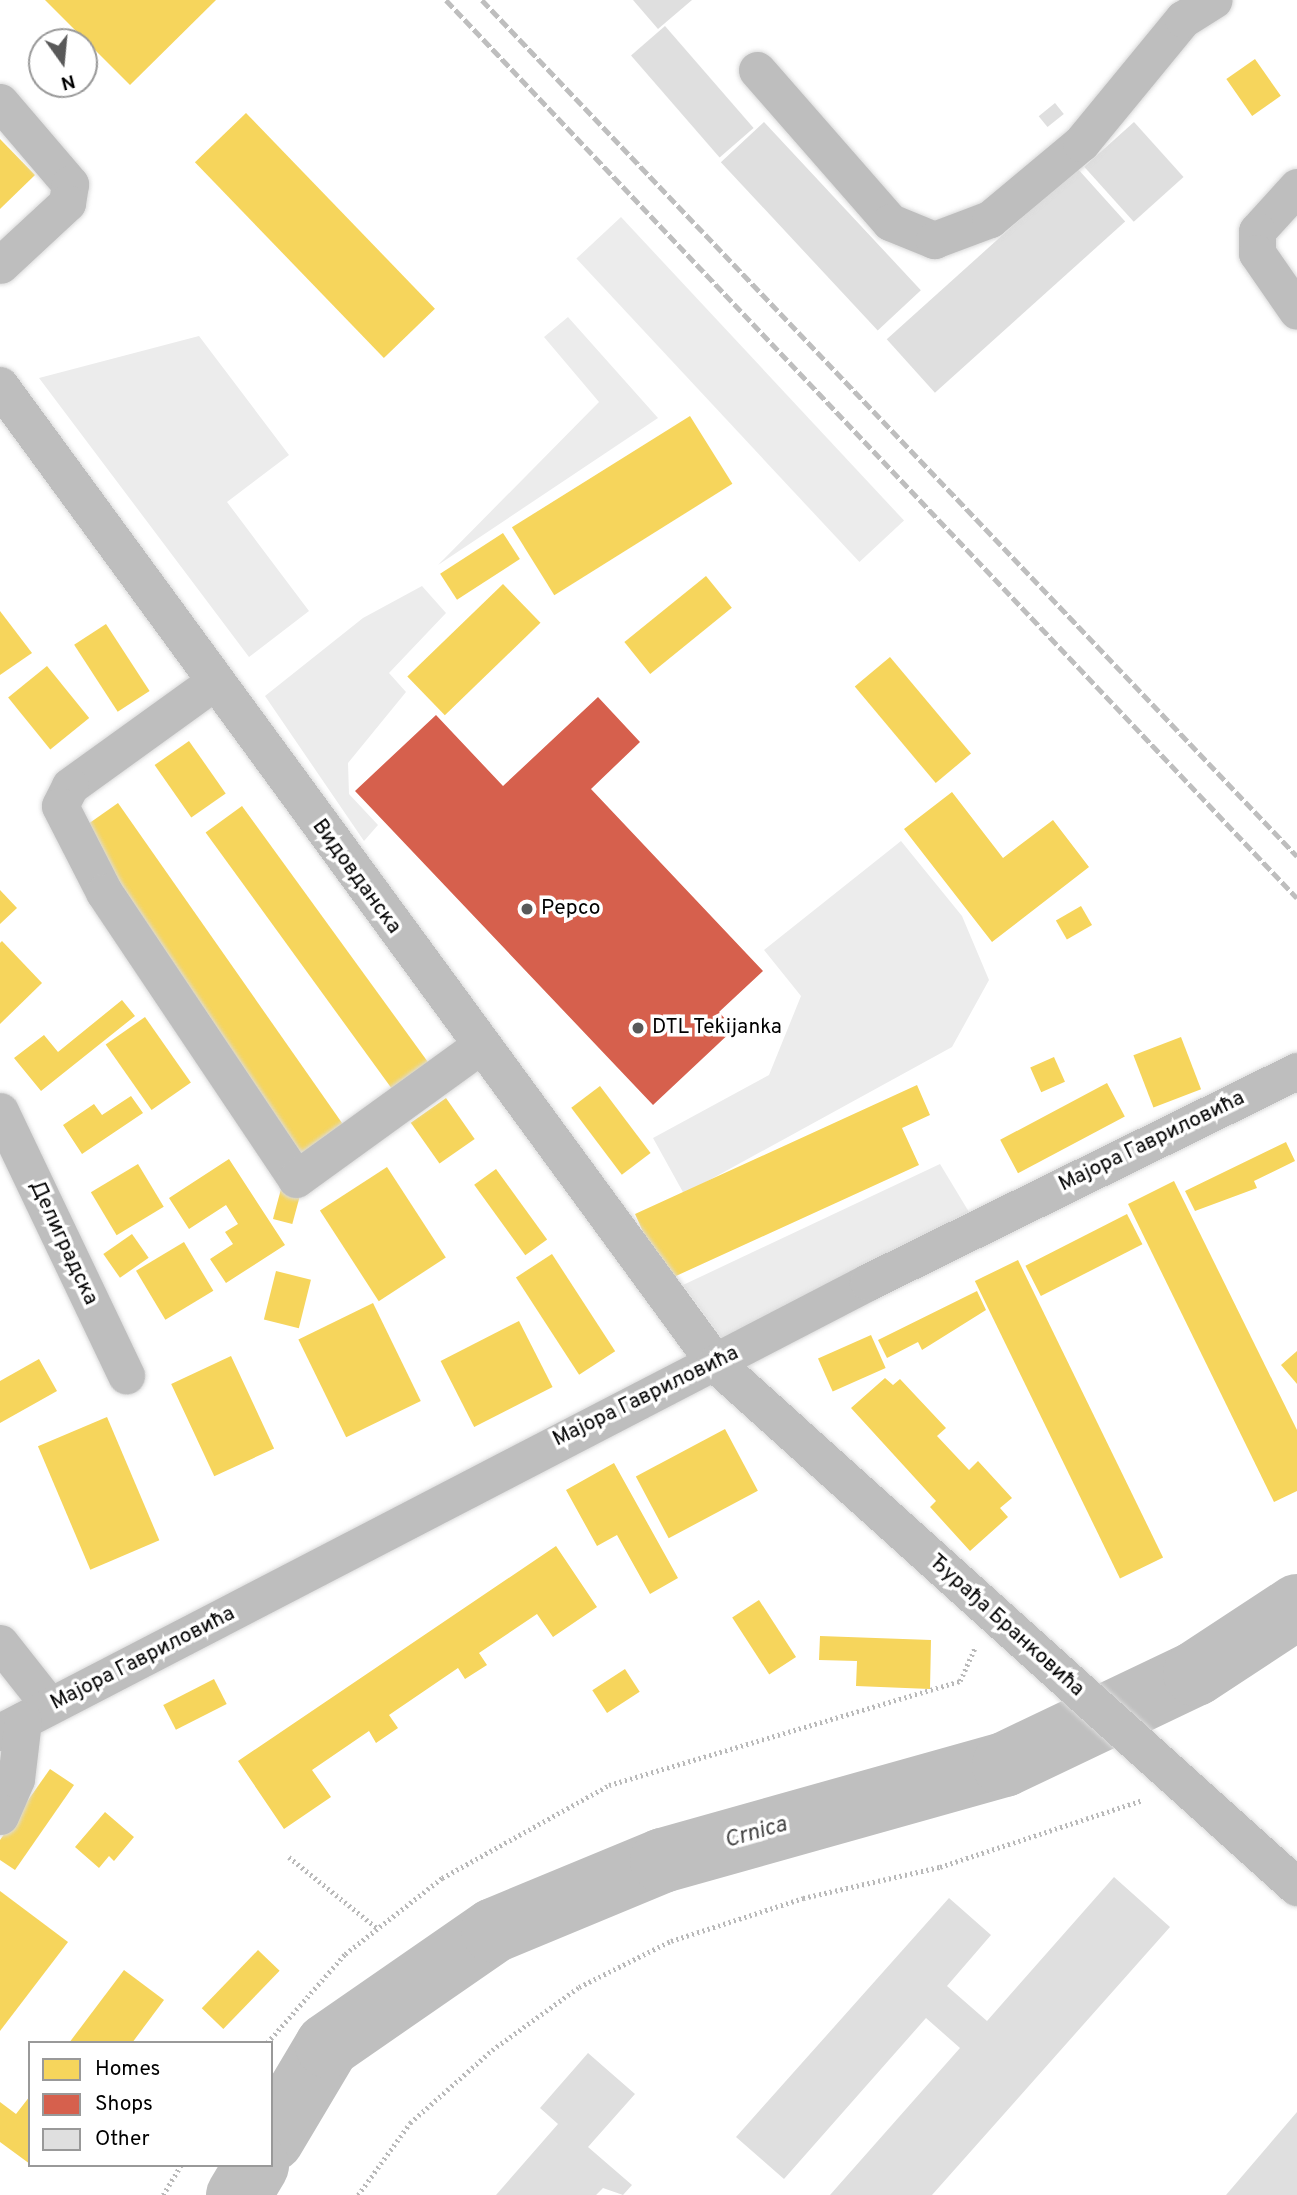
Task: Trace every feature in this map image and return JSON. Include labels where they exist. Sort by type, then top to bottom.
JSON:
[{"type":"main road","name":"Видовданска","points":[[0,386],[214,682],[716,1364]]},
{"type":"main road","name":"Ђурађа Бранковића","points":[[716,1364],[1297,1887]]},
{"type":"street","points":[[757,70],[890,222],[934,240],[990,219],[1081,143],[1183,19],[1214,0]]},
{"type":"street","points":[[0,102],[70,184],[67,203],[0,265]]},
{"type":"street","points":[[1297,187],[1257,231],[1257,253],[1297,311]]},
{"type":"street","points":[[214,682],[70,786],[60,806],[104,892],[296,1179],[480,1045]]},
{"type":"street","name":"Мајора Гавриловића","points":[[24,1719],[716,1364],[1297,1071]]},
{"type":"street","name":"Делиградска","points":[[0,1111],[126,1375]]},
{"type":"street","points":[[0,1643],[24,1719],[16,1779],[0,1816]]},
{"type":"path","points":[[269,2041],[345,1954],[442,1878],[609,1785],[960,1681],[1001,1621]]},
{"type":"path","points":[[358,2195],[410,2123],[492,2050],[579,1987],[671,1941],[803,1898],[940,1867],[1186,1788]]},
{"type":"path","points":[[289,1857],[377,1928]]},
{"type":"path","points":[[163,2195],[180,2167]]},
{"type":"shaded area","points":[[621,217],[904,521],[859,562],[576,259]]},
{"type":"shaded area","points":[[568,317],[658,418],[438,565],[599,402],[544,337]]},
{"type":"shaded area","points":[[199,336],[289,455],[227,502],[309,611],[249,657],[39,378]]},
{"type":"shaded area","points":[[422,586],[446,613],[389,673],[406,692],[348,763],[349,794],[378,825],[364,841],[265,696],[363,618]]},
{"type":"shaded area","points":[[901,841],[962,916],[989,980],[952,1047],[684,1194],[653,1138],[769,1075],[801,996],[764,950]]},
{"type":"shaded area","points":[[940,1164],[969,1212],[724,1341],[683,1285]]},
{"type":"building: Homes","points":[[45,0],[216,0],[130,85],[98,53],[98,28],[73,28]]},
{"type":"building: Homes","points":[[1255,59],[1281,96],[1252,116],[1226,79]]},
{"type":"building: Homes","points":[[246,113],[435,309],[384,358],[195,162]]},
{"type":"building: Homes","points":[[0,139],[35,175],[0,209]]},
{"type":"building: Homes","points":[[690,416],[732,484],[554,595],[512,527]]},
{"type":"building: Homes","points":[[503,533],[520,559],[457,600],[440,574]]},
{"type":"building: Homes","points":[[706,576],[732,608],[650,674],[624,642]]},
{"type":"building: Homes","points":[[503,584],[541,623],[445,715],[407,676]]},
{"type":"building: Homes","points":[[0,611],[32,653],[0,675]]},
{"type":"building: Homes","points":[[106,624],[150,691],[118,712],[74,645]]},
{"type":"building: Homes","points":[[890,657],[971,754],[936,783],[855,687]]},
{"type":"building: Homes","points":[[47,666],[89,718],[50,750],[8,697]]},
{"type":"building: Homes","points":[[189,741],[226,793],[191,818],[155,765]]},
{"type":"building: Homes","points":[[952,792],[1003,858],[1053,820],[1089,867],[992,942],[904,829]]},
{"type":"building: Homes","points":[[118,803],[346,1128],[302,1159],[75,833]]},
{"type":"building: Homes","points":[[242,806],[430,1065],[394,1091],[206,832]]},
{"type":"building: Homes","points":[[0,890],[17,908],[0,924]]},
{"type":"building: Homes","points":[[1081,906],[1092,925],[1067,940],[1056,921]]},
{"type":"building: Homes","points":[[2,941],[42,983],[0,1024],[0,943]]},
{"type":"building: Homes","points":[[122,1000],[135,1016],[41,1091],[14,1058],[44,1035],[58,1052]]},
{"type":"building: Homes","points":[[145,1017],[191,1083],[152,1110],[106,1045]]},
{"type":"building: Homes","points":[[1181,1037],[1201,1089],[1153,1108],[1133,1055]]},
{"type":"building: Homes","points":[[1054,1057],[1065,1082],[1041,1092],[1030,1068]]},
{"type":"building: Homes","points":[[1107,1083],[1125,1117],[1018,1173],[1000,1140]]},
{"type":"building: Homes","points":[[917,1085],[930,1115],[902,1128],[919,1165],[665,1281],[635,1214]]},
{"type":"building: Homes","points":[[600,1086],[651,1153],[622,1175],[571,1108]]},
{"type":"building: Homes","points":[[131,1096],[143,1113],[82,1154],[63,1125],[94,1104],[102,1115]]},
{"type":"building: Homes","points":[[446,1098],[475,1139],[439,1164],[411,1123]]},
{"type":"building: Homes","points":[[1286,1142],[1295,1161],[1254,1181],[1257,1188],[1195,1211],[1185,1191]]},
{"type":"building: Homes","points":[[229,1159],[285,1245],[226,1283],[210,1259],[233,1244],[225,1232],[238,1224],[226,1205],[189,1229],[169,1198]]},
{"type":"building: Homes","points":[[138,1164],[164,1207],[117,1235],[91,1192]]},
{"type":"building: Homes","points":[[387,1167],[446,1258],[379,1301],[320,1211]]},
{"type":"building: Homes","points":[[496,1169],[547,1239],[525,1255],[474,1185]]},
{"type":"building: Homes","points":[[1174,1181],[1297,1430],[1297,1491],[1274,1502],[1128,1204]]},
{"type":"building: Homes","points":[[281,1189],[300,1194],[292,1224],[273,1219]]},
{"type":"building: Homes","points":[[1127,1214],[1142,1244],[1041,1296],[1025,1266]]},
{"type":"building: Homes","points":[[132,1234],[149,1258],[120,1278],[103,1254]]},
{"type":"building: Homes","points":[[184,1242],[213,1291],[165,1320],[136,1271]]},
{"type":"building: Homes","points":[[552,1254],[615,1351],[579,1375],[516,1277]]},
{"type":"building: Homes","points":[[1018,1260],[1163,1558],[1120,1579],[975,1281]]},
{"type":"building: Homes","points":[[276,1271],[311,1280],[299,1328],[264,1320]]},
{"type":"building: Homes","points":[[977,1291],[986,1310],[922,1350],[918,1342],[887,1358],[878,1340]]},
{"type":"building: Homes","points":[[373,1303],[421,1401],[346,1437],[298,1339]]},
{"type":"building: Homes","points":[[519,1321],[553,1387],[474,1427],[441,1361]]},
{"type":"building: Homes","points":[[871,1335],[886,1368],[833,1391],[818,1359]]},
{"type":"building: Homes","points":[[1297,1351],[1297,1384],[1281,1365]]},
{"type":"building: Homes","points":[[231,1356],[274,1448],[214,1476],[171,1384]]},
{"type":"building: Homes","points":[[39,1359],[57,1391],[0,1423],[0,1381]]},
{"type":"building: Homes","points":[[885,1378],[893,1385],[900,1379],[946,1428],[937,1436],[969,1470],[978,1461],[1012,1498],[1000,1508],[1008,1517],[970,1551],[930,1507],[936,1501],[851,1408]]},
{"type":"building: Homes","points":[[107,1417],[159,1540],[90,1570],[38,1446]]},
{"type":"building: Homes","points":[[725,1429],[758,1491],[669,1538],[636,1476]]},
{"type":"building: Homes","points":[[614,1463],[678,1578],[650,1594],[617,1535],[597,1546],[566,1490]]},
{"type":"building: Homes","points":[[556,1546],[597,1607],[553,1637],[537,1614],[479,1653],[487,1665],[465,1679],[458,1668],[389,1715],[398,1728],[376,1743],[369,1731],[312,1770],[331,1797],[284,1829],[238,1761]]},
{"type":"building: Homes","points":[[759,1600],[796,1657],[769,1674],[732,1617]]},
{"type":"building: Homes","points":[[820,1636],[931,1640],[930,1689],[856,1686],[857,1661],[819,1660]]},
{"type":"building: Homes","points":[[625,1669],[640,1692],[607,1713],[592,1690]]},
{"type":"building: Homes","points":[[214,1679],[227,1704],[176,1730],[163,1705]]},
{"type":"building: Homes","points":[[50,1769],[74,1785],[15,1870],[0,1860],[0,1840]]},
{"type":"building: Homes","points":[[105,1812],[134,1837],[114,1861],[109,1856],[99,1868],[75,1847]]},
{"type":"building: Homes","points":[[0,1891],[68,1942],[0,2031]]},
{"type":"building: Homes","points":[[258,1950],[280,1971],[223,2029],[202,2008]]},
{"type":"building: Homes","points":[[124,1970],[164,2000],[133,2041],[71,2041]]},
{"type":"building: Homes","points":[[28,2099],[28,2163],[0,2142],[0,2102],[16,2114]]},
{"type":"building: Shops","points":[[598,697],[640,742],[591,789],[763,971],[719,1012],[734,1029],[653,1105],[355,791],[436,715],[503,786]]},
{"type":"building: Other","points":[[633,0],[692,0],[658,29]]},
{"type":"building: Other","points":[[665,26],[754,128],[720,157],[631,56]]},
{"type":"building: Other","points":[[1055,103],[1064,114],[1047,127],[1039,116]]},
{"type":"building: Other","points":[[764,122],[921,290],[878,330],[721,162]]},
{"type":"building: Other","points":[[1134,122],[1184,177],[1134,222],[1084,167]]},
{"type":"building: Other","points":[[1077,168],[1125,222],[935,393],[887,339]]},
{"type":"building: Other","points":[[1114,1877],[1170,1927],[932,2195],[830,2195],[960,2048],[926,2018],[784,2179],[736,2137],[949,1898],[991,1935],[947,1986],[987,2021]]},
{"type":"building: Other","points":[[588,2053],[635,2094],[588,2147],[632,2185],[623,2195],[603,2188],[596,2195],[496,2195],[558,2124],[540,2108]]},
{"type":"building: Other","points":[[1297,2112],[1297,2195],[1226,2195]]},
{"type":"waterway","name":"Crnica","points":[[273,2136],[327,2045],[493,1930],[662,1860],[1004,1764],[1195,1673],[1297,1606]]},
{"type":"waterway","name":"Crnica","points":[[238,2195],[255,2167]]},
{"type":"railway","points":[[446,0],[1297,898]]},
{"type":"railway","points":[[482,0],[1297,856]]},
{"type":"place","name":"Pepco","points":[[527,909]]},
{"type":"place","name":"DTL Tekijanka","points":[[638,1028]]}]
